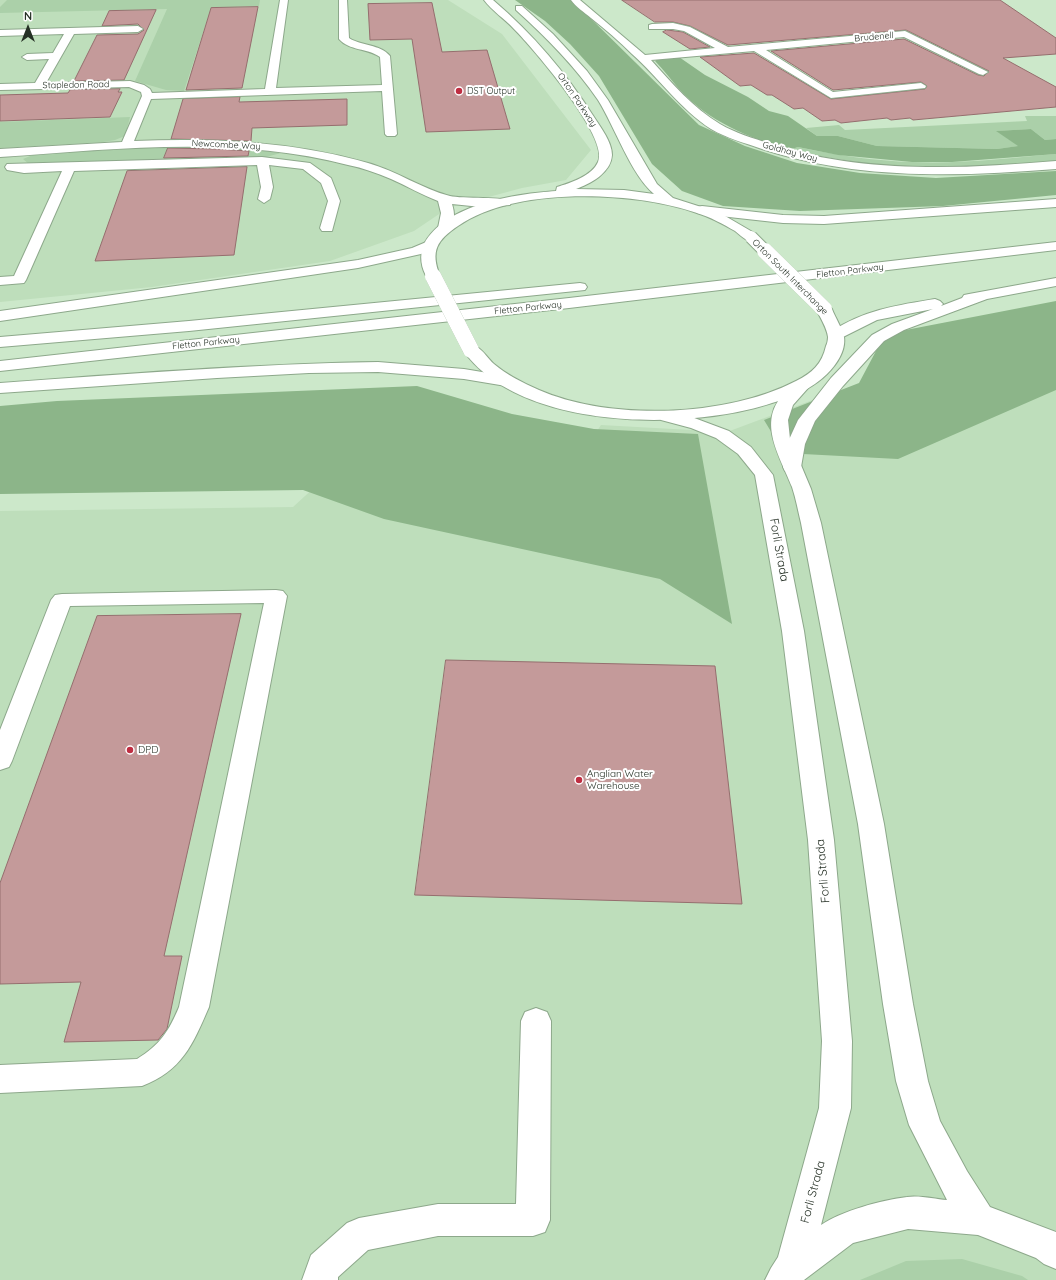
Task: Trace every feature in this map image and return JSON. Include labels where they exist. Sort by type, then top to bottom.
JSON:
[{"type":"main road","points":[[270,92],[284,0]]},
{"type":"main road","points":[[343,0],[344,39],[354,45],[381,52],[386,56],[386,88],[391,134]]},
{"type":"main road","name":"Orton Parkway","points":[[488,0],[529,37],[560,74],[598,133],[604,148],[606,156],[603,165],[590,177],[574,186],[550,195]]},
{"type":"main road","name":"Orton Parkway","points":[[509,0],[550,36],[583,73],[619,126],[645,176],[654,188],[668,201]]},
{"type":"main road","name":"Goldhay Way","points":[[575,0],[643,58],[690,108],[714,125],[771,149],[810,159],[871,168],[929,171],[1002,170],[1056,165]]},
{"type":"main road","points":[[652,27],[673,26],[687,29],[706,28]]},
{"type":"main road","points":[[0,33],[138,29]]},
{"type":"main road","points":[[687,29],[727,51]]},
{"type":"main road","points":[[39,86],[71,31]]},
{"type":"main road","name":"Brudenell","points":[[643,58],[905,34],[983,72]]},
{"type":"main road","points":[[713,43],[726,40]]},
{"type":"main road","points":[[756,48],[832,95],[921,86]]},
{"type":"main road","points":[[26,57],[56,56]]},
{"type":"main road","name":"Stapledon Road","points":[[0,87],[130,84],[140,87],[146,91],[147,96]]},
{"type":"main road","points":[[127,144],[147,96],[386,88]]},
{"type":"main road","name":"Newcombe Way","points":[[0,152],[127,144],[211,143],[249,146],[316,154],[377,170],[443,198],[484,203],[505,202]]},
{"type":"main road","points":[[5,168],[13,152]]},
{"type":"main road","points":[[5,168],[262,161],[306,166],[327,181],[334,201],[327,228]]},
{"type":"main road","points":[[262,161],[266,187],[264,199]]},
{"type":"main road","points":[[0,281],[19,280],[70,167]]},
{"type":"main road","name":"Orton South Interchange","points":[[431,244],[445,228],[471,213],[505,202],[550,195],[616,194],[668,201],[702,210],[730,222],[751,237],[824,309],[834,326],[836,335]]},
{"type":"main road","points":[[443,198],[448,208],[449,218],[445,228]]},
{"type":"main road","points":[[702,210],[768,218],[824,220],[1056,203]]},
{"type":"main road","name":"Fletton Parkway","points":[[713,272],[1056,232]]},
{"type":"main road","points":[[431,244],[428,260],[433,276],[471,350],[479,361],[506,381],[534,394],[567,404],[605,412],[667,416],[723,411],[753,405],[779,397],[801,386],[817,375],[829,362],[835,348],[836,335],[854,323],[886,311],[982,296],[1056,282]]},
{"type":"main road","points":[[0,316],[358,264],[410,253],[431,244]]},
{"type":"main road","name":"Fletton Parkway","points":[[0,366],[561,304],[1056,246]]},
{"type":"main road","name":"Fletton Parkway","points":[[0,342],[189,326],[596,285]]},
{"type":"main road","points":[[792,467],[796,444],[807,420],[837,382],[878,338],[898,327],[982,296]]},
{"type":"main road","points":[[0,388],[217,373],[310,368],[378,367],[464,374],[506,381]]},
{"type":"main road","points":[[801,386],[785,403],[779,420],[781,439],[802,489],[811,523],[871,824],[898,1004],[912,1081],[925,1125],[955,1182],[978,1219]]},
{"type":"main road","name":"Forli Strada","points":[[667,416],[700,424],[725,436],[744,448],[754,459],[764,475],[793,631],[821,840],[837,1041],[835,1108],[788,1273]]},
{"type":"main road","points":[[0,761],[62,600],[276,596],[194,1007],[181,1037],[163,1059],[142,1072],[0,1079]]},
{"type":"main road","points":[[320,1280],[323,1267],[359,1235],[438,1220],[534,1220],[536,1021]]},
{"type":"main road","points":[[788,1273],[845,1229],[908,1213],[978,1219],[1046,1245],[1056,1252]]},
{"type":"shaded area","points":[[0,0],[448,0],[502,34],[591,150],[566,180],[522,188],[448,208],[414,231],[330,261],[152,287],[0,302]]},
{"type":"shaded area","points":[[7,0],[260,0],[259,6],[211,8],[184,91],[166,90],[135,81],[167,9],[0,13],[0,7]]},
{"type":"shaded area","points":[[515,0],[572,0],[699,125],[745,146],[797,163],[860,173],[936,178],[1056,171],[1056,195],[943,206],[800,211],[723,206],[682,191],[652,164],[599,76],[570,44],[545,21]]},
{"type":"shaded area","points":[[679,57],[705,75],[748,97],[769,111],[788,116],[817,136],[838,136],[877,146],[997,149],[1018,146],[996,131],[1031,129],[1045,140],[1056,139],[1056,154],[952,162],[912,162],[838,155],[798,147],[789,150],[759,140],[730,127],[703,111],[691,101],[655,61],[658,59]]},
{"type":"shaded area","points":[[1025,116],[1056,116],[1056,139],[1045,140],[1031,129],[997,131],[1019,146],[997,149],[877,146],[838,136],[817,136],[806,128],[839,125],[845,130],[1027,121]]},
{"type":"shaded area","points":[[130,117],[125,136],[115,140],[0,148],[0,122]]},
{"type":"shaded area","points":[[185,146],[229,147],[281,153],[266,157],[77,164],[30,165],[23,159],[40,152]]},
{"type":"shaded area","points":[[798,147],[855,157],[898,161],[967,161],[1056,154],[1056,161],[968,167],[916,168],[868,164],[789,150]]},
{"type":"shaded area","points":[[1056,301],[1056,390],[898,459],[784,453],[764,420],[859,383],[885,334]]},
{"type":"shaded area","points":[[1056,381],[1056,1280],[0,1280],[0,511],[293,507],[414,396],[593,437],[601,425],[727,432],[826,395]]},
{"type":"shaded area","points":[[417,386],[512,414],[594,429],[698,434],[732,624],[660,579],[384,519],[303,490],[0,494],[0,406],[57,401]]},
{"type":"shaded area","points":[[962,1259],[1022,1276],[1028,1280],[860,1280],[906,1261]]},
{"type":"building","points":[[622,0],[1000,0],[1056,38],[1056,54],[1003,58],[1056,87],[1056,107],[913,120],[910,118],[891,120],[887,118],[841,123],[835,120],[822,121],[803,108],[794,109],[772,95],[767,95],[751,85],[740,86],[700,57],[754,53],[831,99],[925,89],[927,86],[921,82],[833,90],[771,51],[904,39],[978,75],[984,76],[989,71],[906,30],[728,45],[690,26],[673,22],[655,22]]},
{"type":"building","name":"DST Output","points":[[432,3],[442,52],[487,50],[510,129],[426,132],[412,39],[370,40],[368,4]]},
{"type":"building","points":[[258,7],[242,88],[186,90],[211,8]]},
{"type":"building","points":[[156,10],[124,80],[74,81],[97,35],[138,34],[144,30],[138,24],[102,26],[109,11]]},
{"type":"building","points":[[667,30],[683,32],[710,47],[690,49],[663,32]]},
{"type":"building","points":[[120,89],[118,92],[122,92],[110,117],[0,121],[0,95],[68,93],[70,90]]},
{"type":"building","points":[[240,97],[239,102],[347,99],[347,125],[252,128],[251,141],[171,139],[183,99]]},
{"type":"building","points":[[168,148],[249,151],[248,156],[164,158]]},
{"type":"building","points":[[247,167],[234,255],[95,261],[127,171]]},
{"type":"building","name":"DPD","points":[[241,614],[164,956],[182,956],[167,1029],[158,1040],[64,1042],[81,982],[0,984],[0,883],[97,616]]},
{"type":"building","name":"Anglian Water Warehouse","points":[[446,660],[715,666],[742,904],[415,895]]},
{"type":"place","name":"DST Output","points":[[459,91]]},
{"type":"place","name":"DPD","points":[[130,750]]},
{"type":"place","name":"Anglian Water Warehouse","points":[[579,780]]}]
